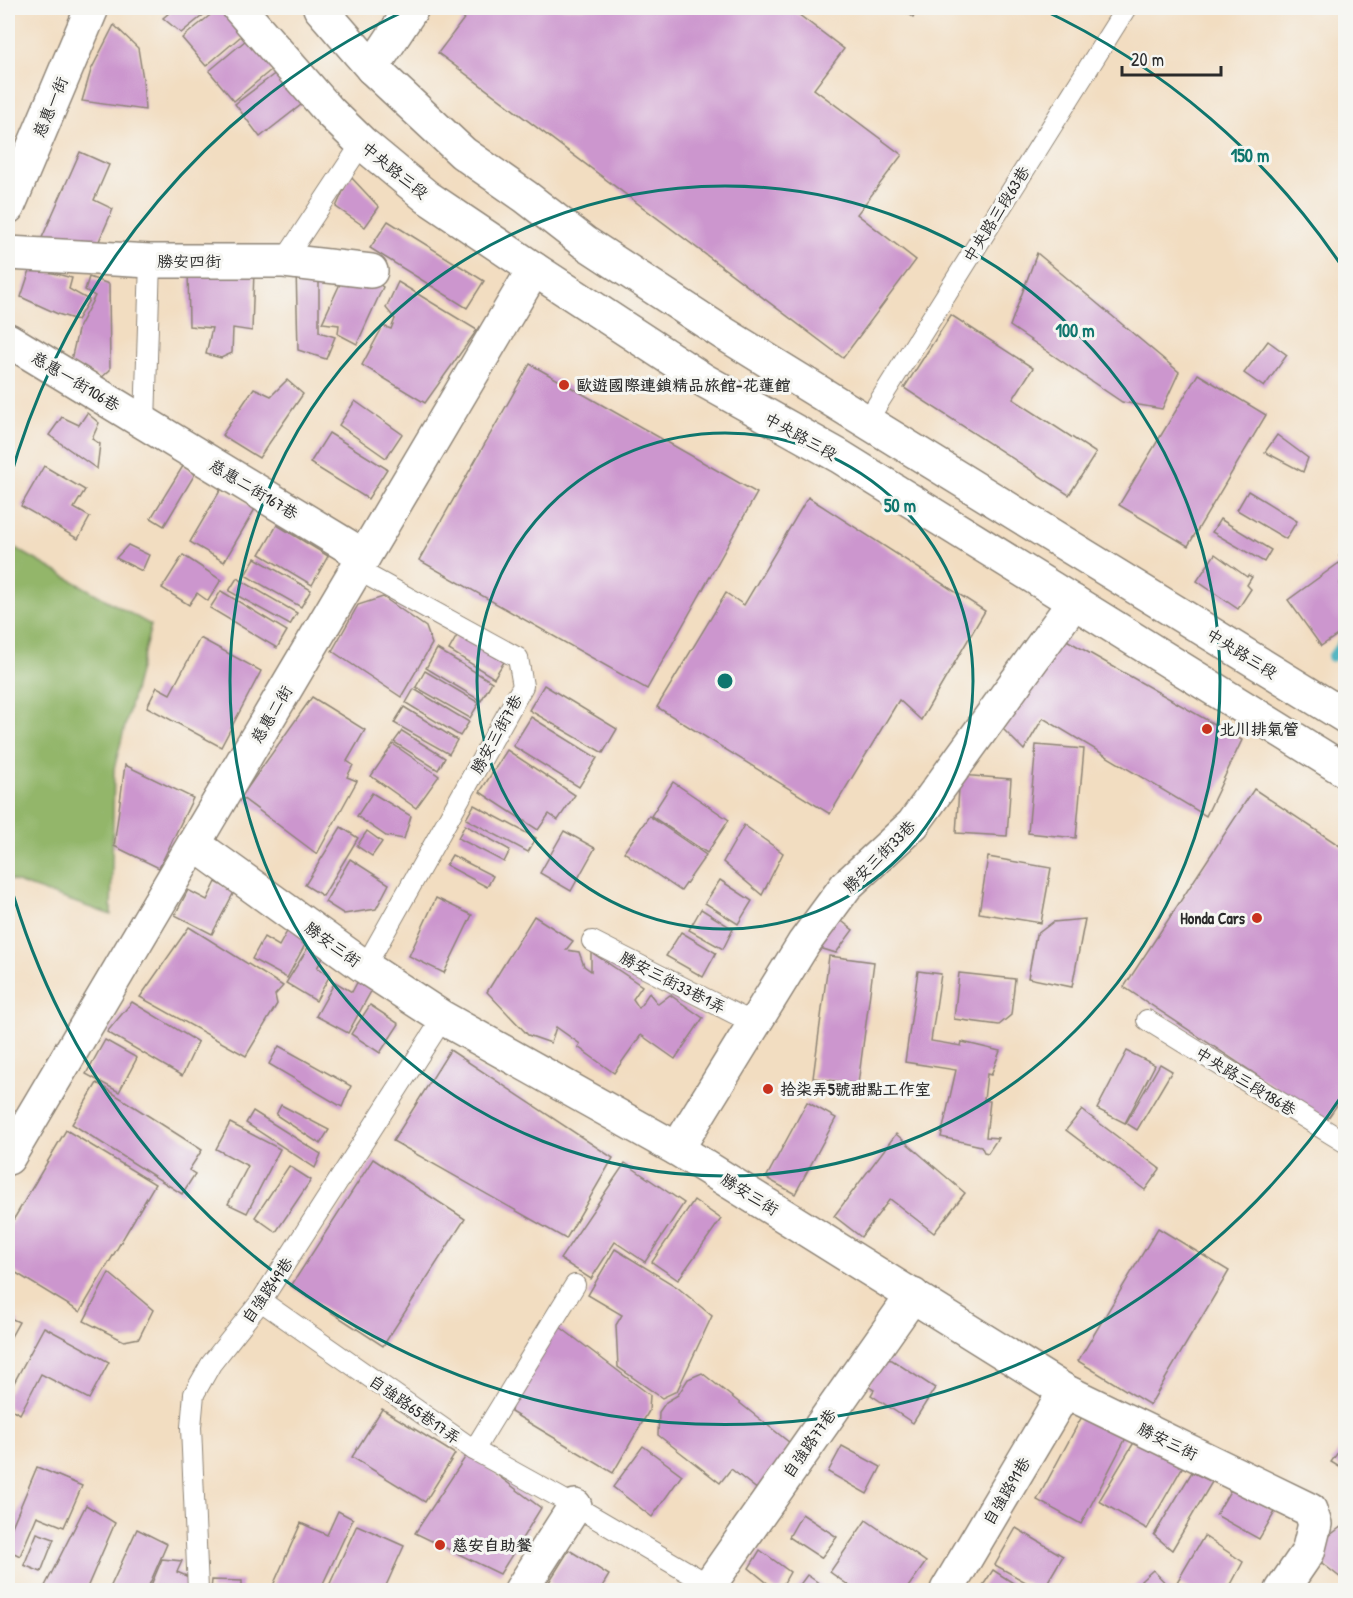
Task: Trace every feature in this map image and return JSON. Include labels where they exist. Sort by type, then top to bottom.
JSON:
[{"type":"street","name":"慈惠一街","points":[[8,207],[92,8]]},
{"type":"street","name":"中央路三段","points":[[239,8],[331,113],[362,143],[427,196],[705,381],[838,456],[1346,771]]},
{"type":"street","name":"中央路三段","points":[[320,8],[372,68],[463,153],[526,197],[584,242],[723,333],[1346,717]]},
{"type":"street","points":[[372,68],[412,8]]},
{"type":"street","name":"勝安四街","points":[[8,253],[150,261],[284,261],[371,271]]},
{"type":"street","name":"慈惠二街","points":[[8,1158],[534,269]]},
{"type":"street","name":"慈惠一街106巷","points":[[8,340],[145,423]]},
{"type":"street","name":"慈惠二街167巷","points":[[145,423],[360,563]]},
{"type":"street","name":"勝安三街33巷","points":[[677,1149],[804,943],[846,886],[913,824],[1074,603]]},
{"type":"street","name":"勝安三街","points":[[194,844],[364,967],[443,1018],[677,1149],[1065,1390],[1310,1510],[1315,1524],[1308,1552],[1282,1590]]},
{"type":"street","name":"自強路77巷","points":[[712,1589],[913,1295]]},
{"type":"street","name":"自強路91巷","points":[[947,1590],[1065,1390]]},
{"type":"street","points":[[521,1590],[575,1506]]},
{"type":"lane","name":"中央路三段63巷","points":[[867,421],[1126,8]]},
{"type":"lane","points":[[284,261],[362,143]]},
{"type":"lane","points":[[145,423],[150,261]]},
{"type":"lane","name":"勝安三街7巷","points":[[360,563],[518,658],[523,686],[364,967]]},
{"type":"lane","name":"勝安三街33巷1弄","points":[[592,941],[753,1023]]},
{"type":"lane","name":"自強路49巷","points":[[198,1590],[191,1427],[194,1394],[211,1364],[261,1301],[443,1018]]},
{"type":"lane","name":"中央路三段186巷","points":[[1147,1020],[1346,1143]]},
{"type":"lane","points":[[474,1450],[575,1285]]},
{"type":"lane","name":"自強路65巷17弄","points":[[261,1301],[474,1450],[575,1506],[712,1589]]},
{"type":"green space","points":[[8,544],[151,625],[114,769],[111,915],[8,879]]},
{"type":"building","points":[[175,8],[212,8],[181,33],[163,18]]},
{"type":"building","points":[[219,8],[227,8],[247,31],[206,66],[182,38]]},
{"type":"building","points":[[472,8],[790,8],[844,49],[814,89],[902,155],[857,214],[916,260],[843,358],[438,53]]},
{"type":"building","points":[[900,8],[919,8],[913,17]]},
{"type":"building","points":[[114,25],[138,48],[145,110],[82,101],[91,70]]},
{"type":"building","points":[[252,35],[277,65],[234,101],[209,71]]},
{"type":"building","points":[[281,69],[306,101],[260,137],[235,104]]},
{"type":"building","points":[[80,152],[109,165],[94,200],[113,209],[99,241],[41,240]]},
{"type":"building","points":[[350,176],[379,207],[365,227],[336,207]]},
{"type":"building","points":[[388,221],[484,281],[467,308],[370,248]]},
{"type":"building","points":[[1037,253],[1179,372],[1162,409],[1122,402],[1010,326]]},
{"type":"building","points":[[31,267],[72,278],[69,289],[89,300],[77,320],[21,297]]},
{"type":"building","points":[[188,267],[254,270],[252,331],[233,328],[232,353],[221,358],[206,354],[212,328],[189,326]]},
{"type":"building","points":[[296,269],[319,273],[319,332],[335,337],[326,359],[298,350]]},
{"type":"building","points":[[345,273],[367,276],[383,287],[357,344],[338,334],[339,325],[322,323]]},
{"type":"building","points":[[89,277],[109,284],[110,370],[101,378],[70,364],[79,326],[95,296],[85,290]]},
{"type":"building","points":[[398,282],[477,330],[425,403],[362,365],[383,326],[391,329],[395,319],[386,308]]},
{"type":"building","points":[[951,315],[1033,368],[1013,399],[1096,453],[1069,495],[904,388]]},
{"type":"building","points":[[1268,341],[1287,355],[1264,387],[1244,373]]},
{"type":"building","points":[[530,364],[757,493],[647,689],[419,560]]},
{"type":"building","points":[[1198,374],[1266,415],[1188,546],[1119,505]]},
{"type":"building","points":[[287,380],[303,394],[259,458],[222,435],[254,388],[271,396]]},
{"type":"building","points":[[355,401],[402,434],[386,458],[339,425]]},
{"type":"building","points":[[87,413],[99,423],[92,439],[100,444],[97,469],[49,435],[62,417],[79,425]]},
{"type":"building","points":[[329,433],[387,469],[368,499],[310,463]]},
{"type":"building","points":[[1277,435],[1308,458],[1303,472],[1265,452]]},
{"type":"building","points":[[44,466],[85,490],[74,508],[90,517],[78,539],[21,506]]},
{"type":"building","points":[[183,466],[195,474],[164,526],[151,518]]},
{"type":"building","points":[[221,489],[255,509],[224,562],[190,542]]},
{"type":"building","points":[[1248,491],[1297,521],[1286,539],[1237,510]]},
{"type":"building","points":[[808,497],[985,611],[921,720],[899,700],[830,814],[657,707],[726,593],[744,605]]},
{"type":"building","points":[[1220,519],[1271,550],[1264,562],[1212,532]]},
{"type":"building","points":[[277,525],[328,556],[312,585],[260,554]]},
{"type":"building","points":[[128,545],[149,555],[142,571],[116,558]]},
{"type":"building","points":[[1346,552],[1346,570],[1339,556]]},
{"type":"building","points":[[1215,554],[1247,577],[1248,575],[1252,577],[1247,585],[1251,589],[1238,609],[1197,581]]},
{"type":"building","points":[[183,555],[221,580],[208,601],[197,593],[189,605],[162,588]]},
{"type":"building","points":[[255,558],[311,590],[301,607],[245,575]]},
{"type":"building","points":[[1339,563],[1346,573],[1346,578],[1340,583],[1346,611],[1346,629],[1321,646],[1288,600]]},
{"type":"building","points":[[237,578],[297,613],[290,625],[229,591]]},
{"type":"building","points":[[221,591],[287,631],[277,648],[210,608]]},
{"type":"building","points":[[383,597],[426,627],[432,644],[401,697],[332,651],[358,605]]},
{"type":"building","points":[[458,634],[504,662],[494,678],[449,650]]},
{"type":"building","points":[[200,638],[261,671],[221,747],[147,707],[157,687],[170,694]]},
{"type":"building","points":[[1063,638],[1242,740],[1206,816],[1043,718],[1024,750],[997,723]]},
{"type":"building","points":[[437,649],[492,682],[481,701],[426,668]]},
{"type":"building","points":[[425,671],[479,703],[470,718],[416,687]]},
{"type":"building","points":[[544,685],[617,729],[603,753],[529,710]]},
{"type":"building","points":[[414,689],[469,722],[460,736],[406,703]]},
{"type":"building","points":[[312,697],[365,730],[347,761],[353,765],[347,777],[357,781],[317,854],[241,797]]},
{"type":"building","points":[[404,707],[457,740],[449,754],[394,723]]},
{"type":"building","points":[[531,717],[597,758],[579,787],[513,746]]},
{"type":"building","points":[[402,731],[445,758],[438,770],[394,742]]},
{"type":"building","points":[[393,744],[439,776],[416,808],[371,776]]},
{"type":"building","points":[[1036,745],[1084,749],[1076,838],[1028,833]]},
{"type":"building","points":[[507,750],[575,795],[558,820],[549,814],[538,830],[480,792]]},
{"type":"building","points":[[125,765],[193,798],[159,868],[114,846]]},
{"type":"building","points":[[960,775],[1011,779],[1007,836],[956,833]]},
{"type":"building","points":[[673,782],[729,820],[707,853],[651,816]]},
{"type":"building","name":"Honda Cars","points":[[1254,789],[1346,850],[1346,1092],[1326,1121],[1124,987]]},
{"type":"building","points":[[372,793],[411,816],[404,839],[386,836],[357,816]]},
{"type":"building","points":[[474,805],[536,838],[528,852],[466,819]]},
{"type":"building","points":[[649,816],[706,855],[681,891],[624,852]]},
{"type":"building","points":[[465,825],[510,850],[504,862],[458,838]]},
{"type":"building","points":[[744,825],[783,853],[762,895],[723,862]]},
{"type":"building","points":[[341,827],[358,838],[323,896],[305,885]]},
{"type":"building","points":[[367,831],[382,842],[372,856],[357,846]]},
{"type":"building","points":[[564,831],[595,848],[571,891],[540,873]]},
{"type":"building","points":[[452,855],[493,876],[487,887],[446,865]]},
{"type":"building","points":[[988,857],[1051,868],[1041,923],[979,913]]},
{"type":"building","points":[[350,859],[389,884],[376,909],[344,914],[325,902]]},
{"type":"building","points":[[720,880],[752,901],[738,924],[705,903]]},
{"type":"building","points":[[216,882],[234,892],[212,934],[175,915],[188,890],[207,900]]},
{"type":"building","points":[[436,898],[472,915],[444,973],[409,956]]},
{"type":"building","points":[[701,909],[733,929],[723,949],[689,930]]},
{"type":"building","points":[[829,911],[853,930],[836,953],[804,943]]},
{"type":"building","points":[[534,916],[573,941],[566,950],[579,952],[584,966],[591,971],[591,952],[642,986],[633,999],[639,1008],[649,993],[658,1004],[670,995],[703,1018],[675,1059],[641,1035],[614,1073],[578,1047],[580,1044],[556,1027],[551,1043],[528,1035],[487,992]]},
{"type":"building","points":[[1085,919],[1072,987],[1028,978],[1036,935],[1053,922]]},
{"type":"building","points":[[189,927],[283,986],[275,995],[277,1004],[246,1056],[140,997]]},
{"type":"building","points":[[289,928],[308,939],[287,978],[252,959],[264,937],[279,946]]},
{"type":"building","points":[[681,932],[716,953],[703,977],[666,956]]},
{"type":"building","points":[[312,941],[328,949],[317,968],[330,975],[316,1001],[286,983]]},
{"type":"building","points":[[829,956],[874,962],[858,1084],[813,1078]]},
{"type":"building","points":[[918,971],[941,974],[931,1041],[961,1046],[962,1042],[1000,1051],[991,1075],[987,1074],[984,1100],[990,1101],[986,1137],[998,1138],[988,1153],[984,1152],[981,1146],[941,1137],[956,1070],[905,1062]]},
{"type":"building","points":[[959,973],[1015,979],[1011,1015],[999,1025],[954,1019]]},
{"type":"building","points":[[360,977],[375,984],[348,1033],[316,1016],[335,982],[352,992]]},
{"type":"building","points":[[132,1002],[198,1042],[182,1076],[107,1032]]},
{"type":"building","points":[[370,1005],[399,1024],[380,1053],[351,1034]]},
{"type":"building","points":[[105,1040],[137,1058],[119,1092],[86,1074]]},
{"type":"building","points":[[279,1046],[351,1086],[342,1107],[269,1064]]},
{"type":"building","points":[[450,1050],[613,1158],[566,1239],[393,1141]]},
{"type":"building","points":[[1127,1051],[1155,1065],[1125,1123],[1097,1109]]},
{"type":"building","points":[[1160,1064],[1172,1071],[1137,1130],[1126,1123]]},
{"type":"building","points":[[97,1083],[202,1150],[189,1170],[195,1174],[182,1194],[72,1124]]},
{"type":"building","points":[[807,1102],[836,1118],[795,1194],[766,1178]]},
{"type":"building","points":[[281,1105],[329,1130],[320,1144],[276,1115]]},
{"type":"building","points":[[1082,1110],[1160,1169],[1145,1190],[1066,1130]]},
{"type":"building","points":[[253,1111],[321,1154],[315,1168],[246,1123]]},
{"type":"building","points":[[230,1123],[280,1149],[247,1213],[228,1204],[248,1166],[216,1149]]},
{"type":"building","points":[[66,1130],[155,1184],[80,1312],[8,1268],[8,1229]]},
{"type":"building","points":[[896,1134],[965,1193],[934,1233],[890,1199],[861,1237],[834,1216]]},
{"type":"building","points":[[373,1159],[465,1219],[383,1346],[291,1286]]},
{"type":"building","points":[[625,1163],[684,1203],[645,1262],[615,1242],[591,1279],[560,1259]]},
{"type":"building","points":[[289,1166],[311,1180],[276,1232],[255,1217]]},
{"type":"building","points":[[694,1200],[721,1219],[678,1280],[652,1262]]},
{"type":"building","points":[[1158,1228],[1229,1271],[1150,1405],[1078,1361]]},
{"type":"building","points":[[615,1249],[677,1287],[712,1316],[677,1391],[662,1398],[618,1367],[616,1325],[622,1315],[588,1295]]},
{"type":"building","points":[[109,1273],[153,1310],[139,1338],[124,1341],[84,1321]]},
{"type":"building","points":[[8,1317],[19,1322],[8,1342]]},
{"type":"building","points":[[556,1324],[650,1395],[649,1411],[613,1473],[511,1412],[515,1386]]},
{"type":"building","points":[[44,1327],[109,1362],[89,1399],[41,1374],[20,1414],[8,1407],[8,1394]]},
{"type":"building","points":[[885,1359],[892,1360],[935,1388],[913,1423],[871,1395],[874,1390],[869,1387],[873,1370]]},
{"type":"building","points":[[702,1373],[790,1443],[767,1497],[731,1469],[720,1483],[658,1435],[659,1412],[666,1402],[678,1395],[688,1379]]},
{"type":"building","points":[[382,1409],[455,1454],[425,1502],[352,1457]]},
{"type":"building","points":[[1085,1411],[1128,1434],[1081,1524],[1037,1500]]},
{"type":"building","points":[[1136,1439],[1183,1466],[1147,1529],[1099,1501]]},
{"type":"building","points":[[1346,1441],[1346,1471],[1331,1462]]},
{"type":"building","points":[[643,1446],[682,1475],[652,1517],[613,1487]]},
{"type":"building","points":[[842,1446],[881,1467],[867,1494],[828,1472]]},
{"type":"building","points":[[468,1453],[541,1508],[500,1574],[415,1533]]},
{"type":"building","points":[[37,1467],[82,1486],[64,1527],[37,1516],[20,1556],[8,1550],[8,1536]]},
{"type":"building","points":[[1192,1472],[1212,1482],[1172,1550],[1154,1535]]},
{"type":"building","points":[[1234,1484],[1275,1512],[1259,1539],[1216,1515]]},
{"type":"building","points":[[86,1505],[115,1523],[86,1590],[43,1590]]},
{"type":"building","points":[[338,1511],[353,1519],[320,1590],[271,1590],[301,1523],[327,1535]]},
{"type":"building","points":[[802,1514],[837,1537],[821,1558],[789,1537]]},
{"type":"building","points":[[866,1520],[926,1562],[906,1590],[855,1590],[830,1572]]},
{"type":"building","points":[[1346,1523],[1346,1582],[1308,1552]]},
{"type":"building","points":[[357,1525],[404,1546],[384,1590],[327,1590]]},
{"type":"building","points":[[1016,1528],[1063,1556],[1043,1590],[995,1565]]},
{"type":"building","points":[[137,1529],[167,1544],[147,1590],[109,1590]]},
{"type":"building","points":[[37,1533],[54,1539],[41,1572],[24,1565]]},
{"type":"building","points":[[1204,1536],[1243,1562],[1228,1590],[1192,1590],[1177,1582]]},
{"type":"building","points":[[569,1550],[609,1575],[600,1590],[563,1590],[549,1582]]},
{"type":"building","points":[[760,1550],[790,1572],[780,1590],[776,1590],[749,1568]]},
{"type":"building","points":[[162,1559],[182,1561],[177,1572],[191,1578],[185,1590],[149,1590]]},
{"type":"building","points":[[993,1570],[1024,1590],[980,1590]]},
{"type":"building","points":[[1153,1570],[1172,1590],[1131,1590]]},
{"type":"building","points":[[807,1575],[829,1590],[796,1590]]},
{"type":"building","points":[[212,1580],[242,1581],[242,1590],[211,1590]]},
{"type":"waterway","points":[[1332,657],[1346,637]]},
{"type":"place","name":"歐遊國際連鎖精品旅館-花蓮館","points":[[564,385]]},
{"type":"place","name":"北川排氣管","points":[[1207,729]]},
{"type":"place","name":"Honda Cars","points":[[1257,918]]},
{"type":"place","name":"拾柒弄5號甜點工作室","points":[[768,1089]]},
{"type":"place","name":"慈安自助餐","points":[[440,1545]]}]
